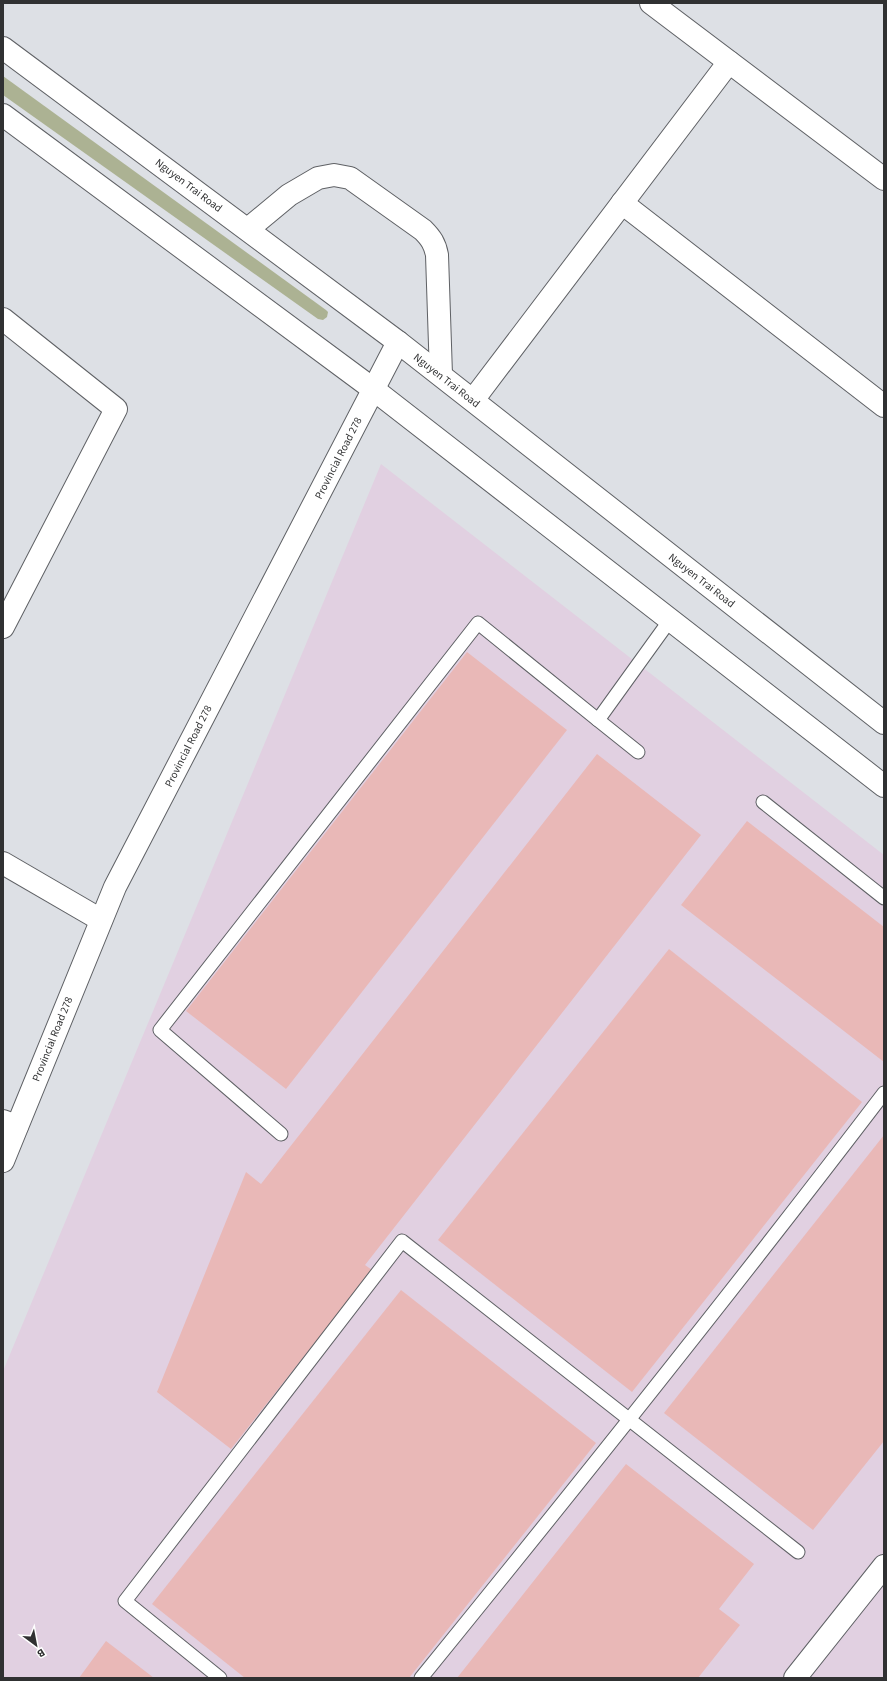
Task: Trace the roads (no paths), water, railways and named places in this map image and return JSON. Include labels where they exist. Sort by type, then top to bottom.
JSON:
[{"type":"main road","points":[[651,3],[884,180]]},
{"type":"main road","name":"Nguyen Trai Road","points":[[3,48],[398,342],[884,723]]},
{"type":"main road","points":[[472,400],[729,62]]},
{"type":"main road","points":[[3,115],[374,389],[884,786]]},
{"type":"main road","points":[[248,229],[289,195],[318,178],[334,175],[350,178],[423,230],[430,237],[435,246],[437,255],[441,375]]},
{"type":"main road","points":[[622,203],[884,406]]},
{"type":"main road","points":[[3,319],[116,409],[3,627]]},
{"type":"main road","name":"Provincial Road 278","points":[[3,1160],[10,1124],[115,887],[398,342]]},
{"type":"main road","points":[[3,863],[101,920]]},
{"type":"main road","points":[[795,1678],[884,1566]]},
{"type":"lane","points":[[598,720],[670,620]]},
{"type":"lane","points":[[281,1134],[160,1030],[478,623],[638,752]]},
{"type":"lane","points":[[763,802],[884,898]]},
{"type":"lane","points":[[421,1678],[629,1420],[782,1226],[884,1093]]},
{"type":"lane","points":[[220,1678],[125,1601],[402,1241],[798,1552]]}]
